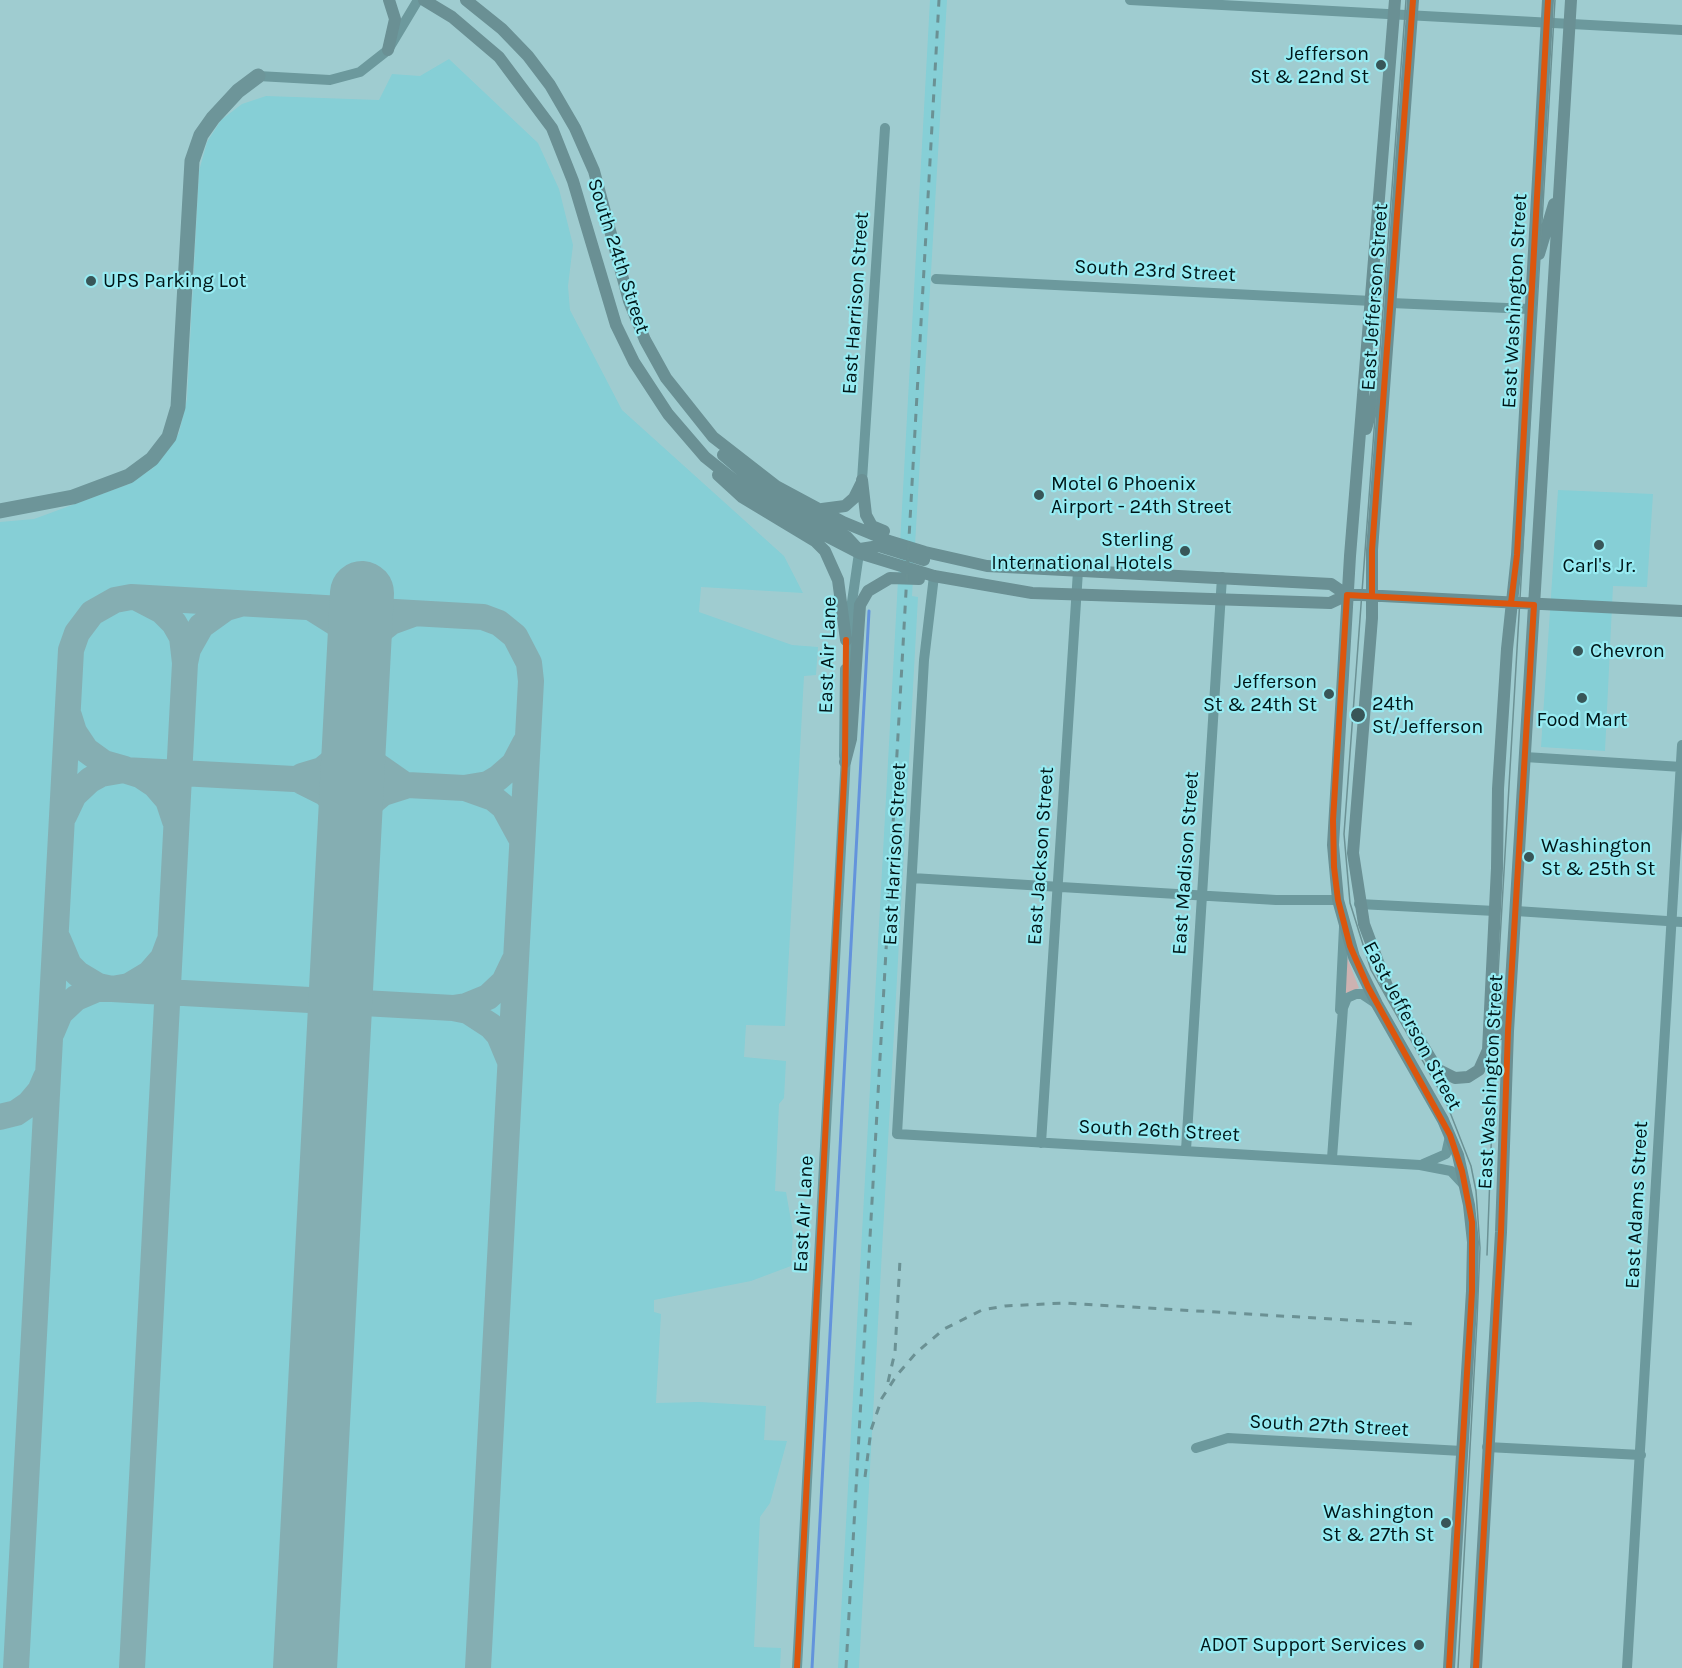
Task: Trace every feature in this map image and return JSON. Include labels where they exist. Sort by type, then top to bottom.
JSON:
[{"type":"highway","points":[[0,511],[57,501],[129,476],[152,459],[169,437],[178,407],[192,161],[201,135],[213,118],[238,91],[258,76]]},
{"type":"main road","points":[[388,50],[395,19],[389,0]]},
{"type":"main road","name":"South 24th Street","points":[[424,0],[452,17],[499,57],[552,128],[573,181],[616,325],[653,394],[705,457],[768,506],[857,550],[933,579],[961,581],[1015,591],[1330,603],[1347,595],[1682,611]]},
{"type":"main road","name":"South 24th Street","points":[[466,0],[502,29],[539,70],[562,105],[586,150],[629,301],[645,340],[666,378],[713,437],[753,470],[843,522],[908,547],[987,566],[1331,584],[1347,595]]},
{"type":"main road","points":[[480,0],[529,45],[539,70]]},
{"type":"main road","name":"East Jefferson Street","points":[[1395,0],[1347,595],[1333,820],[1334,867],[1338,900],[1354,957],[1377,1004],[1450,1135]]},
{"type":"main road","name":"East Jefferson Street","points":[[1413,0],[1372,550],[1372,596],[1353,853],[1359,904],[1370,944],[1387,986],[1437,1069],[1449,1077],[1463,1078]]},
{"type":"main road","name":"East Washington Street","points":[[1463,1078],[1479,1070],[1487,1057],[1495,911],[1498,777],[1511,603],[1517,555],[1548,0]]},
{"type":"main road","name":"East Washington Street","points":[[1476,1668],[1501,1232],[1503,1134],[1515,911],[1571,0]]},
{"type":"main road","name":"East Washington Street","points":[[1532,284],[1559,187]]},
{"type":"main road","name":"East Jefferson Street","points":[[1358,458],[1388,349]]},
{"type":"main road","points":[[713,437],[726,459],[741,472],[782,502],[847,537],[857,550],[879,546],[938,563],[976,568],[987,566]]},
{"type":"main road","points":[[705,457],[729,488],[759,509],[815,541],[825,551],[838,580],[846,640]]},
{"type":"main road","points":[[817,509],[844,507],[854,498],[862,480]]},
{"type":"main road","points":[[862,480],[866,515],[872,526],[927,545],[1021,566]]},
{"type":"main road","points":[[845,762],[851,739],[857,624],[863,597],[874,586],[896,576],[933,579]]},
{"type":"main road","points":[[1491,974],[1500,1013],[1498,1102],[1503,1134]]},
{"type":"main road","name":"East Jefferson Street","points":[[1407,1021],[1422,1070],[1448,1118],[1450,1135],[1466,1187],[1473,1242],[1462,1451]]},
{"type":"main road","points":[[1449,1668],[1462,1451]]},
{"type":"street","points":[[258,76],[320,81],[344,78],[368,67],[388,50],[418,0]]},
{"type":"street","points":[[1131,0],[1682,30]]},
{"type":"street","name":"East Harrison Street","points":[[862,480],[885,128]]},
{"type":"street","name":"South 23rd Street","points":[[936,279],[1372,301]]},
{"type":"street","points":[[1391,303],[1530,309]]},
{"type":"street","name":"East Air Lane","points":[[845,762],[843,732],[849,579],[857,550]]},
{"type":"street","name":"East Air Lane","points":[[796,1668],[852,602],[857,550]]},
{"type":"street","name":"East Jackson Street","points":[[1041,1143],[1078,571]]},
{"type":"street","name":"East Madison Street","points":[[1186,1150],[1222,577]]},
{"type":"street","name":"East Harrison Street","points":[[897,1134],[924,660],[928,644],[933,579]]},
{"type":"street","name":"East Adams Street","points":[[1627,1668],[1677,922],[1682,745]]},
{"type":"street","points":[[1525,756],[1681,767]]},
{"type":"street","points":[[912,878],[1202,895],[1338,900]]},
{"type":"street","points":[[1359,904],[1495,911]]},
{"type":"street","points":[[1515,911],[1677,922]]},
{"type":"street","name":"East Jefferson Street","points":[[1332,1158],[1344,926]]},
{"type":"street","name":"East Jefferson Street","points":[[1340,1020],[1345,1002],[1352,995],[1362,994],[1377,1004]]},
{"type":"street","name":"South 26th Street","points":[[897,1134],[1420,1165],[1451,1171],[1466,1187]]},
{"type":"street","points":[[1420,1165],[1446,1154],[1450,1135]]},
{"type":"street","name":"South 27th Street","points":[[1196,1448],[1228,1438],[1462,1451]]},
{"type":"street","points":[[1487,1447],[1641,1455]]},
{"type":"shaded area","points":[[930,0],[947,0],[912,596],[918,597],[859,1668],[838,1668]]},
{"type":"shaded area","points":[[449,59],[538,143],[559,189],[573,245],[568,286],[570,310],[622,410],[784,556],[803,593],[701,587],[699,612],[792,645],[818,647],[816,675],[804,676],[785,1026],[746,1025],[744,1057],[786,1061],[784,1098],[779,1104],[775,1191],[786,1192],[793,1232],[791,1266],[751,1281],[654,1300],[654,1312],[661,1314],[656,1403],[699,1402],[766,1406],[764,1440],[787,1441],[770,1503],[760,1517],[754,1647],[781,1648],[780,1668],[0,1668],[0,522],[34,519],[129,484],[153,468],[179,433],[187,399],[199,171],[207,142],[221,120],[242,104],[266,96],[379,100],[392,74],[420,76]]},
{"type":"shaded area","points":[[1558,490],[1653,494],[1647,587],[1613,586],[1605,751],[1541,747]]},
{"type":"shaded area","points":[[1347,957],[1359,988],[1344,994]]},
{"type":"waterway","points":[[812,1668],[869,611]]},
{"type":"taxiway","points":[[16,1668],[71,650],[77,633],[92,613],[115,600],[131,597],[483,617],[499,623],[515,636],[529,663],[531,681],[478,1668]]},
{"type":"taxiway","points":[[132,1668],[185,663],[182,637],[174,623],[162,611],[139,599]]},
{"type":"taxiway","points":[[185,663],[188,649],[201,626],[226,608],[240,604]]},
{"type":"taxiway","points":[[310,607],[337,624],[347,636],[353,650],[357,674]]},
{"type":"taxiway","points":[[357,679],[364,653],[376,634],[391,622],[413,614]]},
{"type":"taxiway","points":[[69,716],[74,732],[86,750],[104,763],[125,769]]},
{"type":"taxiway","points":[[355,720],[357,733],[372,762],[402,783]]},
{"type":"taxiway","points":[[302,776],[322,770],[334,760],[351,736],[355,720]]},
{"type":"taxiway","points":[[124,770],[464,788],[488,784],[498,778],[514,764],[525,743]]},
{"type":"taxiway","points":[[64,816],[74,795],[90,780],[101,774],[124,770],[140,775],[155,785],[168,800],[175,821]]},
{"type":"taxiway","points":[[301,781],[325,793],[337,806],[346,828],[348,847]]},
{"type":"taxiway","points":[[348,847],[358,818],[369,805],[383,793],[405,786]]},
{"type":"taxiway","points":[[465,788],[493,798],[504,807],[522,840]]},
{"type":"taxiway","points":[[58,939],[69,965],[78,974],[98,986],[112,989],[129,986],[149,974],[163,958],[169,942]]},
{"type":"taxiway","points":[[112,989],[453,1008],[466,1006],[488,997],[504,982],[514,961]]},
{"type":"taxiway","points":[[52,1032],[60,1013],[76,998],[97,989],[112,989]]},
{"type":"taxiway","points":[[453,1008],[468,1011],[491,1026],[499,1035],[509,1059]]},
{"type":"taxiway","points":[[0,1117],[16,1113],[29,1104],[40,1091],[46,1077]]},
{"type":"runway","points":[[305,1668],[362,593]]},
{"type":"tram line","points":[[1406,0],[1344,834],[1350,903],[1371,970],[1446,1102],[1471,1166],[1476,1191],[1480,1248],[1458,1668]]},
{"type":"tram line","points":[[1487,1255],[1497,991],[1555,0]]},
{"type":"railway","points":[[846,1668],[939,0]]},
{"type":"railway","points":[[888,1382],[895,1352],[900,1260]]},
{"type":"railway","points":[[865,1477],[871,1430],[882,1398],[897,1375],[916,1353],[944,1329],[982,1310],[1005,1306],[1064,1303],[1416,1324]]},
{"type":"cycle path","points":[[1372,596],[1372,550],[1413,0]]},
{"type":"cycle path","points":[[1511,603],[1517,555],[1548,0]]},
{"type":"cycle path","points":[[1449,1668],[1472,1291],[1472,1222],[1462,1171],[1450,1135],[1368,987],[1350,946],[1338,900],[1334,867],[1333,820],[1347,595],[1534,605],[1508,1031],[1501,1232],[1476,1668]]},
{"type":"cycle path","points":[[797,1668],[845,762],[846,640]]},
{"type":"place","name":"Jefferson St & 22nd St","points":[[1381,65]]},
{"type":"place","name":"UPS Parking Lot","points":[[91,281]]},
{"type":"place","name":"Motel 6 Phoenix Airport - 24th Street","points":[[1039,495]]},
{"type":"place","name":"Carl's Jr.","points":[[1599,545]]},
{"type":"place","name":"Sterling International Hotels","points":[[1185,551]]},
{"type":"place","name":"Chevron","points":[[1578,651]]},
{"type":"place","name":"Jefferson St & 24th St","points":[[1329,694]]},
{"type":"place","name":"Food Mart","points":[[1582,698]]},
{"type":"place","name":"24th St/Jefferson","points":[[1358,715]]},
{"type":"place","name":"Washington St & 25th St","points":[[1529,857]]},
{"type":"place","name":"Washington St & 27th St","points":[[1446,1523]]},
{"type":"place","name":"ADOT Support Services","points":[[1419,1645]]}]
